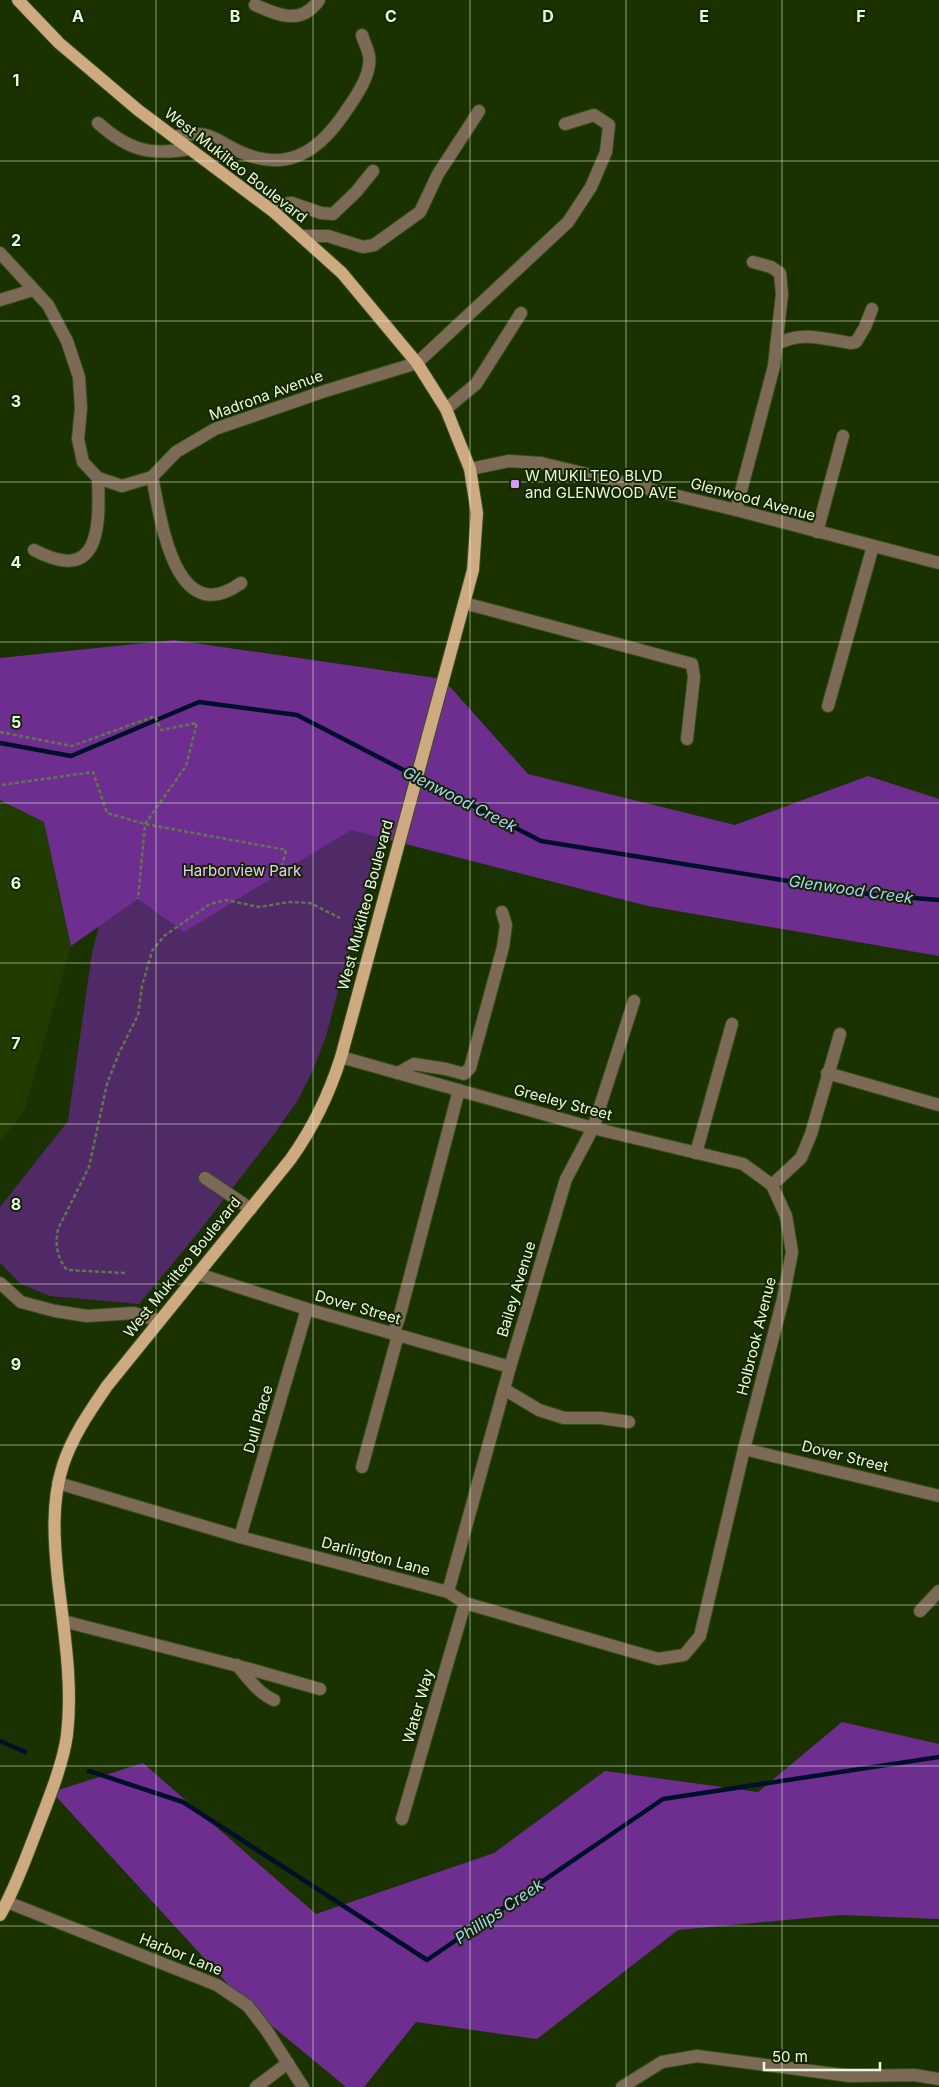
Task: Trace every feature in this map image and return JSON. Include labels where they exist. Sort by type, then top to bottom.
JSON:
[{"type":"main road","name":"West Mukilteo Boulevard","points":[[3,1907],[52,1792],[67,1735],[68,1680],[56,1558],[54,1516],[58,1483],[70,1447],[84,1419],[107,1386],[251,1209],[307,1137],[319,1114],[341,1057],[473,570],[477,513],[470,469],[446,409],[416,363],[342,273],[265,205],[138,110],[59,43],[18,0]]},
{"type":"street","points":[[255,5],[282,16],[300,15],[320,0]]},
{"type":"street","points":[[174,137],[188,134],[207,134],[240,152],[262,160],[281,161],[300,156],[319,144],[340,121],[364,80],[370,64],[362,35]]},
{"type":"street","points":[[301,236],[328,236],[363,247],[374,245],[420,212],[438,174],[479,111]]},
{"type":"street","points":[[416,363],[568,222],[591,187],[606,152],[608,125],[594,114],[565,124]]},
{"type":"street","points":[[98,123],[115,138],[135,147],[166,153],[189,149]]},
{"type":"street","points":[[265,205],[292,203],[321,213],[333,214],[356,192],[373,171]]},
{"type":"street","points":[[0,253],[48,306],[63,334],[79,377],[81,408],[78,439],[83,462],[98,478],[98,518],[93,543],[85,556],[76,561],[66,561],[50,559],[34,550]]},
{"type":"street","points":[[736,510],[774,366],[782,294],[780,273],[771,266],[753,262]]},
{"type":"street","points":[[0,300],[33,290]]},
{"type":"street","points":[[776,346],[783,341],[799,336],[850,343],[856,342],[865,327],[872,309]]},
{"type":"street","points":[[446,409],[476,384],[521,313]]},
{"type":"street","name":"Madrona Avenue","points":[[98,478],[122,486],[152,477],[176,452],[215,429],[325,391],[416,363]]},
{"type":"street","points":[[817,532],[843,436]]},
{"type":"street","name":"Glenwood Avenue","points":[[470,469],[509,460],[541,463],[736,510],[939,563]]},
{"type":"street","points":[[152,477],[168,549],[181,576],[190,585],[211,595],[229,591],[241,583]]},
{"type":"street","points":[[828,706],[873,546]]},
{"type":"street","points":[[464,603],[692,664],[694,677],[687,739]]},
{"type":"street","points":[[398,1073],[414,1064],[464,1074],[470,1068],[503,947],[506,925],[502,912]]},
{"type":"street","name":"Bailey Avenue","points":[[448,1592],[510,1367],[566,1179],[593,1128],[634,1001]]},
{"type":"street","points":[[696,1153],[732,1024]]},
{"type":"street","points":[[772,1185],[801,1158],[811,1134],[827,1073],[840,1034]]},
{"type":"street","name":"Greeley Street","points":[[341,1057],[593,1128],[743,1164],[772,1185]]},
{"type":"street","points":[[827,1073],[939,1105]]},
{"type":"street","points":[[362,1467],[459,1090]]},
{"type":"street","points":[[205,1178],[251,1209]]},
{"type":"street","name":"Holbrook Avenue","points":[[684,1655],[700,1636],[744,1449],[783,1299],[792,1252],[786,1216],[772,1185]]},
{"type":"street","name":"Dover Street","points":[[198,1274],[307,1309],[510,1367]]},
{"type":"street","points":[[0,1283],[21,1302],[55,1311],[87,1316],[134,1313],[159,1321]]},
{"type":"street","name":"Dull Place","points":[[240,1537],[307,1309]]},
{"type":"street","points":[[504,1389],[539,1410],[564,1418],[601,1418],[629,1422]]},
{"type":"street","name":"Dover Street","points":[[744,1449],[939,1496]]},
{"type":"street","name":"Darlington Lane","points":[[58,1483],[240,1537],[448,1592],[465,1603],[658,1659],[684,1655]]},
{"type":"street","points":[[920,1612],[939,1591]]},
{"type":"street","name":"Water Way","points":[[402,1819],[465,1603]]},
{"type":"street","points":[[63,1621],[236,1665],[320,1689]]},
{"type":"street","points":[[236,1665],[256,1688],[274,1700]]},
{"type":"street","name":"Harbor Lane","points":[[3,1907],[217,1985],[248,2006],[268,2031],[303,2087]]},
{"type":"street","points":[[622,2087],[662,2062],[696,2056],[850,2076],[914,2076],[939,2079]]},
{"type":"street","points":[[256,2087],[288,2063]]},
{"type":"path","points":[[0,732],[72,746],[155,716],[162,730],[197,723],[186,766],[145,824],[138,899]]},
{"type":"path","points":[[2,784],[93,772],[107,813],[145,824],[286,850],[280,874]]},
{"type":"path","points":[[125,1273],[67,1270],[59,1261],[56,1240],[58,1229],[89,1167],[107,1084],[119,1053],[138,1015],[142,986],[152,951],[164,936],[210,904],[226,900],[259,907],[289,902],[310,903],[340,918]]},
{"type":"shaded area","points":[[0,800],[44,822],[71,946],[24,1111],[0,1142]]},
{"type":"green space","points":[[174,640],[443,679],[528,774],[735,825],[868,776],[939,799],[939,956],[648,906],[351,830],[184,932],[138,899],[71,946],[44,822],[0,800],[0,658]]},
{"type":"green space","name":"Harborview Park","points":[[151,722],[388,807],[326,1036],[313,1070],[298,1100],[272,1137],[197,1234],[139,1304],[50,1296],[21,1284],[0,1263],[0,1207],[68,1121],[92,953]]},
{"type":"green space","points":[[842,1722],[939,1744],[939,1919],[841,1915],[678,1930],[537,2039],[416,2022],[364,2087],[346,2087],[248,2006],[52,1792],[143,1763],[316,1914],[494,1853],[605,1771],[758,1792]]},
{"type":"waterway","name":"Glenwood Creek","points":[[0,743],[71,756],[199,702],[297,715],[541,841],[875,895],[939,900]]},
{"type":"waterway","name":"Phillips Creek","points":[[0,1741],[25,1752]]},
{"type":"waterway","name":"Phillips Creek","points":[[89,1771],[183,1802],[427,1960],[663,1799],[939,1757]]},
{"type":"place","name":"W MUKILTEO BLVD and GLENWOOD AVE","points":[[515,484]]}]
